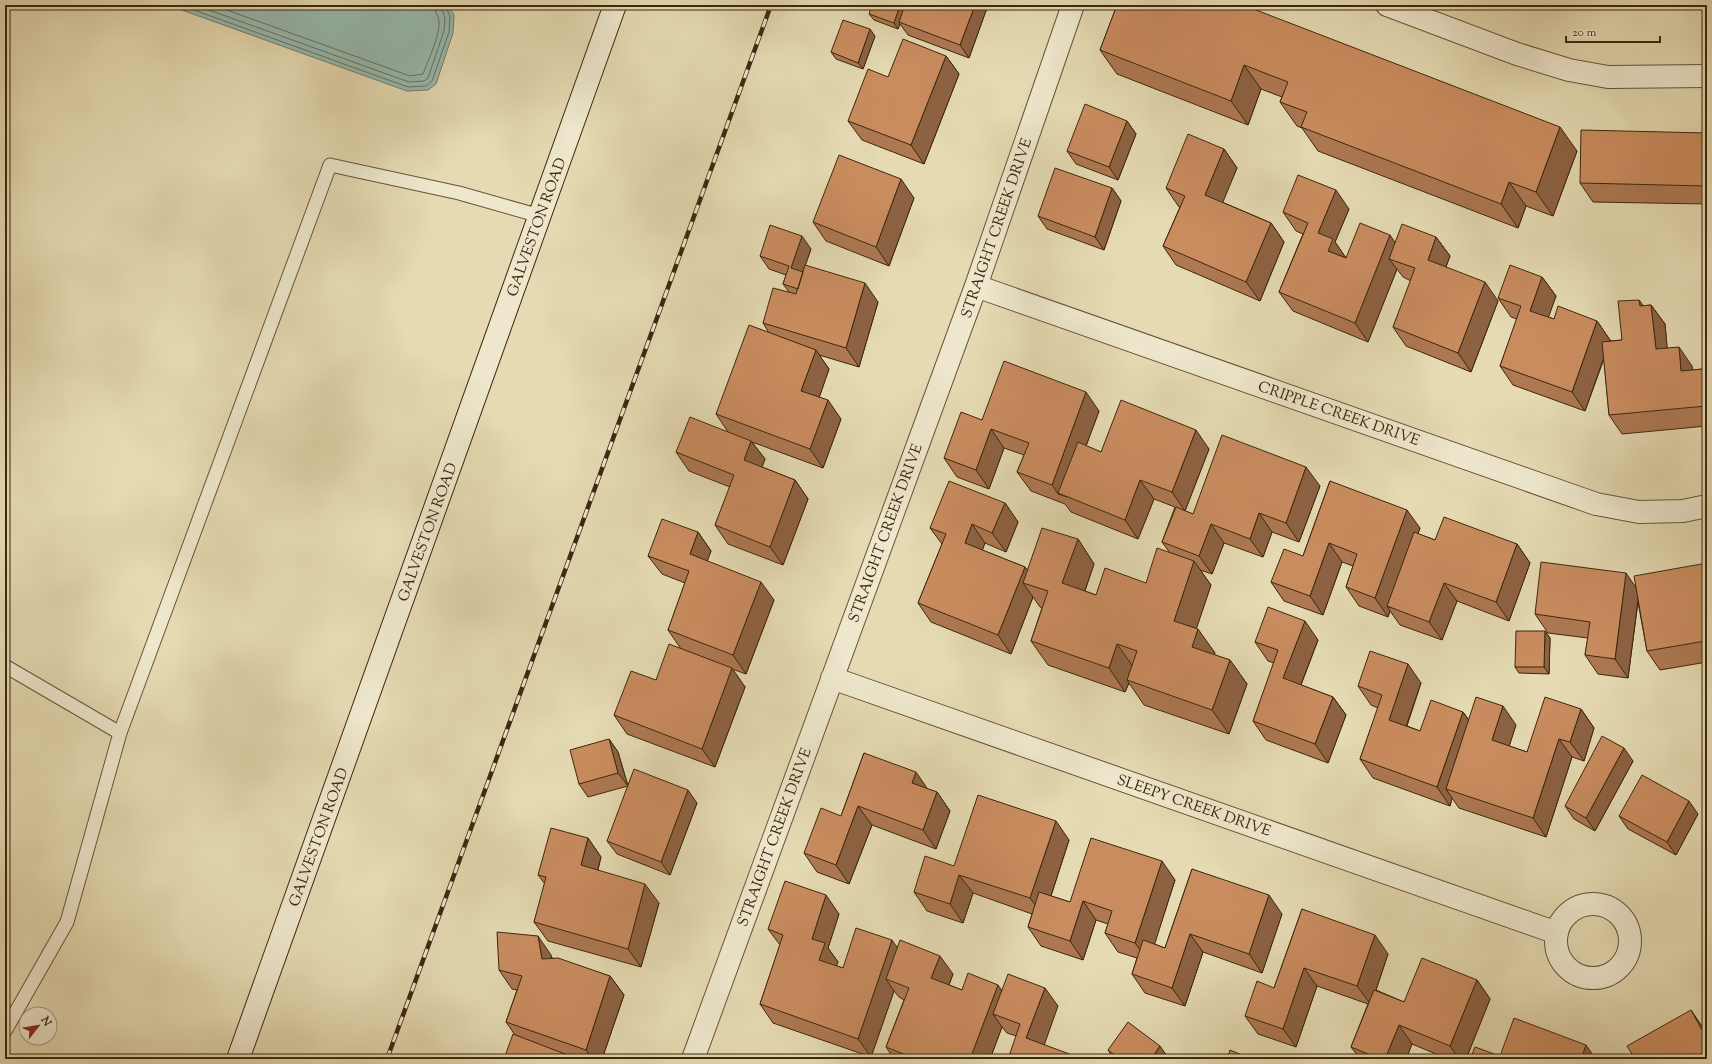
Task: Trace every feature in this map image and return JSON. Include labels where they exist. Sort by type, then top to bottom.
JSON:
[{"type":"street","name":"GALVESTON ROAD","points":[[238,1059],[615,5]]},
{"type":"street","name":"STRAIGHT CREEK DRIVE","points":[[694,1059],[976,286],[1074,5]]},
{"type":"street","points":[[1387,5],[1517,54],[1569,70],[1608,77],[1707,76]]},
{"type":"street","name":"CRIPPLE CREEK DRIVE","points":[[976,286],[1596,504],[1639,512],[1683,511],[1707,506]]},
{"type":"street","name":"SLEEPY CREEK DRIVE","points":[[832,678],[1557,933]]},
{"type":"lane","points":[[5,1031],[67,922],[120,733],[330,165],[459,193],[540,216]]},
{"type":"lane","points":[[5,666],[120,733]]},
{"type":"water","points":[[168,5],[448,5],[454,15],[453,33],[436,84],[428,90],[407,91]]},
{"type":"building","points":[[872,5],[900,5],[894,23],[869,14]]},
{"type":"building","points":[[905,5],[975,5],[960,45],[899,22]]},
{"type":"building","points":[[1117,5],[1243,5],[1560,127],[1536,192],[1509,182],[1501,204],[1301,127],[1307,112],[1280,102],[1288,82],[1244,65],[1231,101],[1100,50]]},
{"type":"building","points":[[843,20],[870,29],[858,63],[831,52]]},
{"type":"building","points":[[903,39],[946,56],[911,145],[848,121],[868,69],[888,77]]},
{"type":"building","points":[[1085,104],[1127,121],[1109,167],[1067,151]]},
{"type":"building","points":[[1581,130],[1707,133],[1707,186],[1580,183]]},
{"type":"building","points":[[1188,134],[1224,149],[1205,195],[1271,223],[1246,282],[1163,246],[1185,196],[1166,188]]},
{"type":"building","points":[[839,155],[901,179],[876,247],[813,222]]},
{"type":"building","points":[[1055,168],[1112,188],[1095,237],[1038,216]]},
{"type":"building","points":[[1298,175],[1336,190],[1318,233],[1333,239],[1328,251],[1346,258],[1360,223],[1390,235],[1355,323],[1279,292],[1308,223],[1283,212]]},
{"type":"building","points":[[1402,224],[1436,237],[1428,260],[1485,282],[1458,353],[1393,327],[1415,268],[1389,259]]},
{"type":"building","points":[[770,225],[802,236],[791,268],[803,272],[798,289],[783,284],[789,266],[760,256]]},
{"type":"building","points":[[805,265],[865,283],[846,348],[763,323],[773,288],[796,294]]},
{"type":"building","points":[[1510,265],[1542,277],[1530,311],[1554,319],[1558,306],[1597,321],[1572,392],[1500,366],[1521,306],[1498,298]]},
{"type":"building","points":[[1639,300],[1640,306],[1651,305],[1656,349],[1679,347],[1681,371],[1703,369],[1706,406],[1609,415],[1602,342],[1622,340],[1618,301]]},
{"type":"building","points":[[749,325],[816,350],[801,391],[828,400],[810,449],[716,414]]},
{"type":"building","points":[[1004,361],[1086,392],[1052,485],[1017,472],[1029,443],[991,429],[976,470],[944,458],[961,412],[982,420]]},
{"type":"building","points":[[1121,400],[1196,430],[1172,492],[1140,480],[1125,520],[1058,493],[1078,442],[1101,452]]},
{"type":"building","points":[[690,417],[751,441],[744,460],[795,480],[770,547],[715,525],[734,475],[676,452]]},
{"type":"building","points":[[1222,435],[1306,467],[1286,523],[1259,513],[1250,539],[1211,524],[1199,556],[1162,542],[1176,507],[1193,514]]},
{"type":"building","points":[[949,481],[1005,503],[992,533],[972,524],[965,543],[1025,567],[998,635],[918,603],[946,534],[930,528]]},
{"type":"building","points":[[1330,481],[1407,510],[1375,598],[1346,587],[1357,554],[1329,543],[1310,596],[1271,582],[1284,549],[1303,556]]},
{"type":"building","points":[[1444,517],[1517,544],[1496,602],[1444,583],[1429,622],[1387,606],[1414,532],[1435,540]]},
{"type":"building","points":[[662,519],[698,532],[690,554],[761,582],[733,655],[668,630],[689,571],[648,556]]},
{"type":"building","points":[[1042,528],[1078,539],[1062,583],[1096,595],[1105,568],[1146,583],[1157,548],[1194,561],[1174,621],[1198,629],[1192,647],[1230,660],[1212,710],[1127,680],[1137,651],[1117,644],[1109,668],[1031,641],[1048,591],[1023,583]]},
{"type":"building","points":[[1541,562],[1626,573],[1615,659],[1585,655],[1590,622],[1535,614]]},
{"type":"building","points":[[1707,563],[1707,654],[1705,641],[1647,651],[1634,576]]},
{"type":"building","points":[[1268,607],[1305,621],[1283,678],[1333,697],[1315,744],[1253,721],[1278,650],[1255,642]]},
{"type":"building","points":[[1516,631],[1545,631],[1544,667],[1515,667]]},
{"type":"building","points":[[669,644],[732,668],[702,749],[614,715],[631,671],[656,680]]},
{"type":"building","points":[[1370,651],[1408,664],[1389,720],[1420,731],[1431,700],[1463,712],[1437,787],[1360,759],[1382,695],[1358,686]]},
{"type":"building","points":[[1476,697],[1503,706],[1492,740],[1527,752],[1545,697],[1581,709],[1570,742],[1559,739],[1533,818],[1446,789]]},
{"type":"building","points":[[1602,736],[1624,748],[1586,818],[1565,806]]},
{"type":"building","points":[[609,739],[618,773],[579,784],[570,750]]},
{"type":"building","points":[[864,753],[916,772],[912,783],[937,792],[923,830],[858,806],[836,865],[804,853],[821,808],[841,816]]},
{"type":"building","points":[[634,769],[688,790],[661,862],[607,841]]},
{"type":"building","points":[[1642,775],[1689,801],[1667,842],[1619,816]]},
{"type":"building","points":[[978,795],[1056,821],[1030,898],[959,875],[950,904],[914,892],[925,856],[954,866]]},
{"type":"building","points":[[551,828],[588,838],[581,865],[645,884],[628,949],[534,922],[546,877],[538,875]]},
{"type":"building","points":[[1091,838],[1162,861],[1135,943],[1105,933],[1112,911],[1083,901],[1070,941],[1028,927],[1039,892],[1070,902]]},
{"type":"building","points":[[1192,869],[1269,895],[1249,954],[1190,934],[1172,988],[1132,974],[1143,940],[1165,948]]},
{"type":"building","points":[[785,881],[826,895],[812,939],[825,943],[819,960],[843,968],[856,928],[892,940],[858,1039],[760,1004],[783,935],[768,929]]},
{"type":"building","points":[[1302,909],[1375,935],[1357,986],[1304,968],[1283,1029],[1245,1016],[1257,981],[1274,988]]},
{"type":"building","points":[[497,932],[538,936],[542,959],[558,958],[610,976],[586,1050],[506,1022],[522,976],[499,970]]},
{"type":"building","points":[[900,940],[940,956],[931,978],[962,990],[968,973],[998,985],[970,1059],[916,1059],[886,1047],[909,988],[886,979]]},
{"type":"building","points":[[1422,958],[1477,980],[1450,1046],[1399,1025],[1385,1059],[1380,1059],[1351,1047],[1374,990],[1404,1002]]},
{"type":"building","points":[[1008,974],[1045,988],[1026,1038],[1083,1059],[1008,1059],[1020,1024],[993,1014]]},
{"type":"building","points":[[1691,1010],[1707,1039],[1707,1059],[1635,1059],[1627,1046]]},
{"type":"building","points":[[1514,1018],[1586,1045],[1581,1059],[1470,1059],[1475,1047],[1500,1056]]},
{"type":"building","points":[[1128,1022],[1160,1046],[1151,1059],[1120,1059],[1108,1050]]},
{"type":"building","points":[[513,1034],[578,1059],[504,1059]]},
{"type":"building","points":[[1230,1050],[1251,1059],[1227,1059]]},
{"type":"railway","points":[[387,1059],[771,5]]}]
